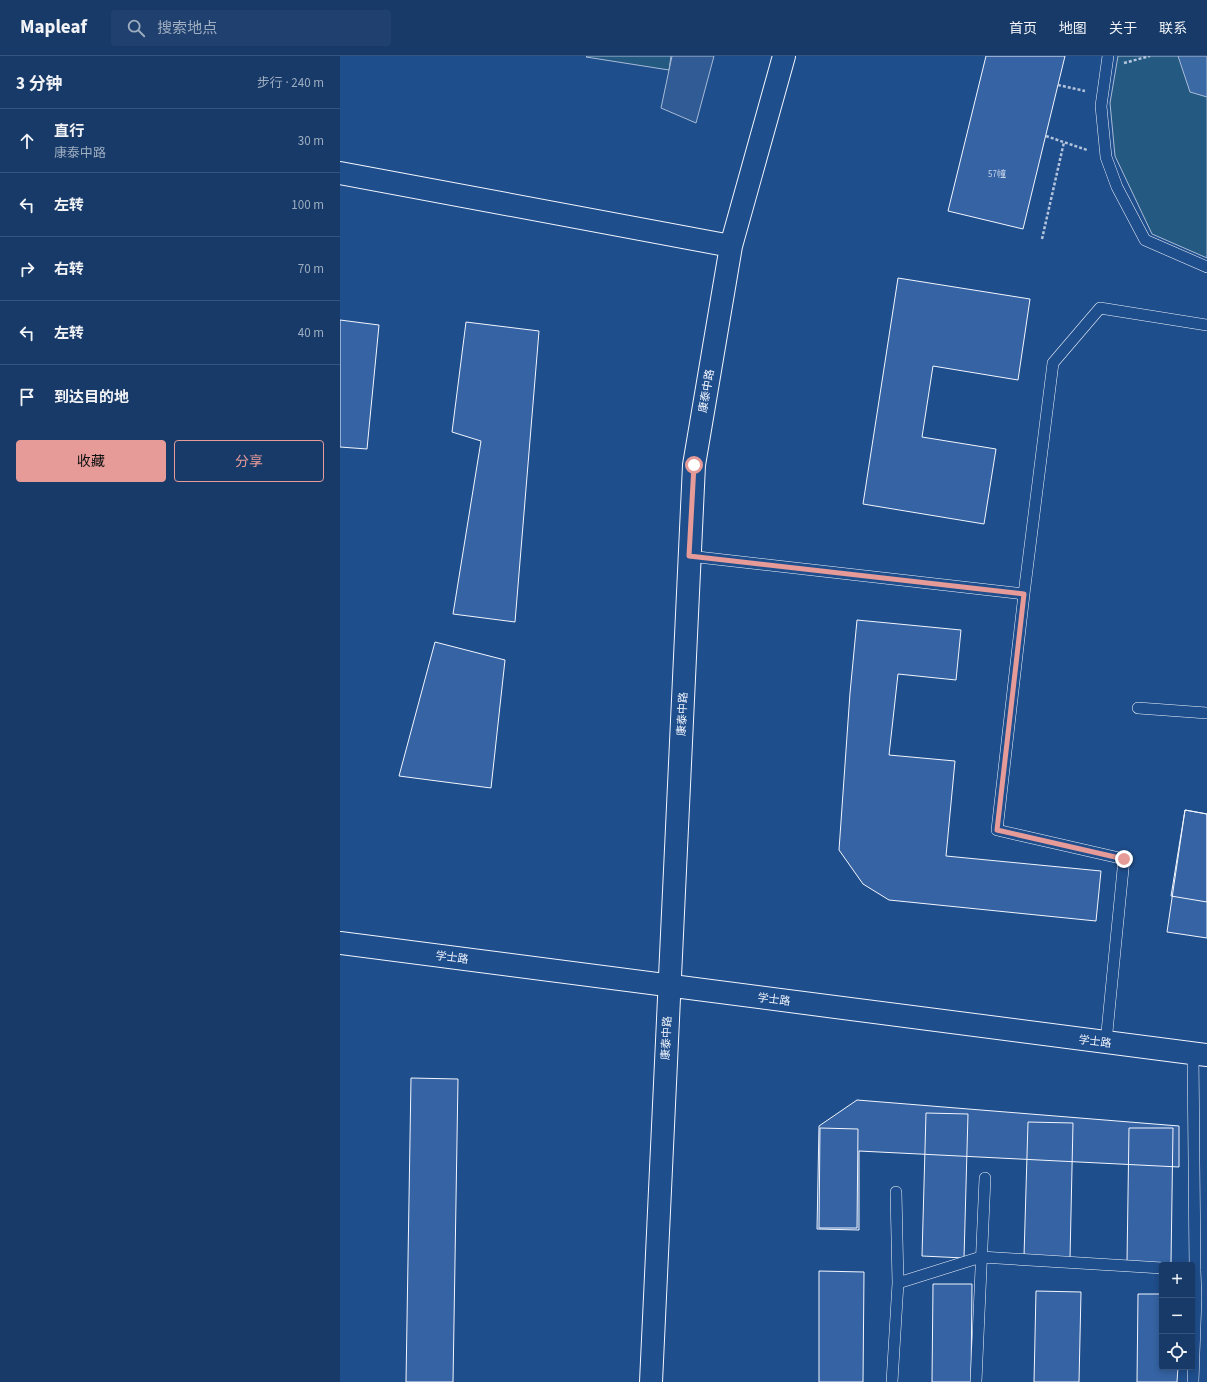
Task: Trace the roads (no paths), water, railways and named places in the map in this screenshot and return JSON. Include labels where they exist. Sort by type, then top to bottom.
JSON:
[{"type":"street","name":"康泰中路","points":[[651,1382],[694,465],[731,246],[784,56]]},
{"type":"street","points":[[340,173],[731,246]]},
{"type":"street","name":"学士路","points":[[340,943],[1200,1054]]},
{"type":"lane","points":[[1107,62],[1101,106],[1106,157],[1117,187],[1145,240],[1207,267]]},
{"type":"lane","points":[[1106,1042],[1124,859],[997,830],[1024,594],[1053,363],[1100,308],[1207,325]]},
{"type":"lane","points":[[689,556],[1024,594]]},
{"type":"lane","points":[[1138,708],[1207,713]]},
{"type":"lane","points":[[1193,1262],[1200,1054]]},
{"type":"lane","points":[[976,1382],[985,1178]]},
{"type":"lane","points":[[892,1382],[898,1283],[896,1192]]},
{"type":"lane","points":[[898,1283],[981,1258],[1159,1268]]},
{"type":"lane","points":[[1193,1382],[1195,1288]]}]
